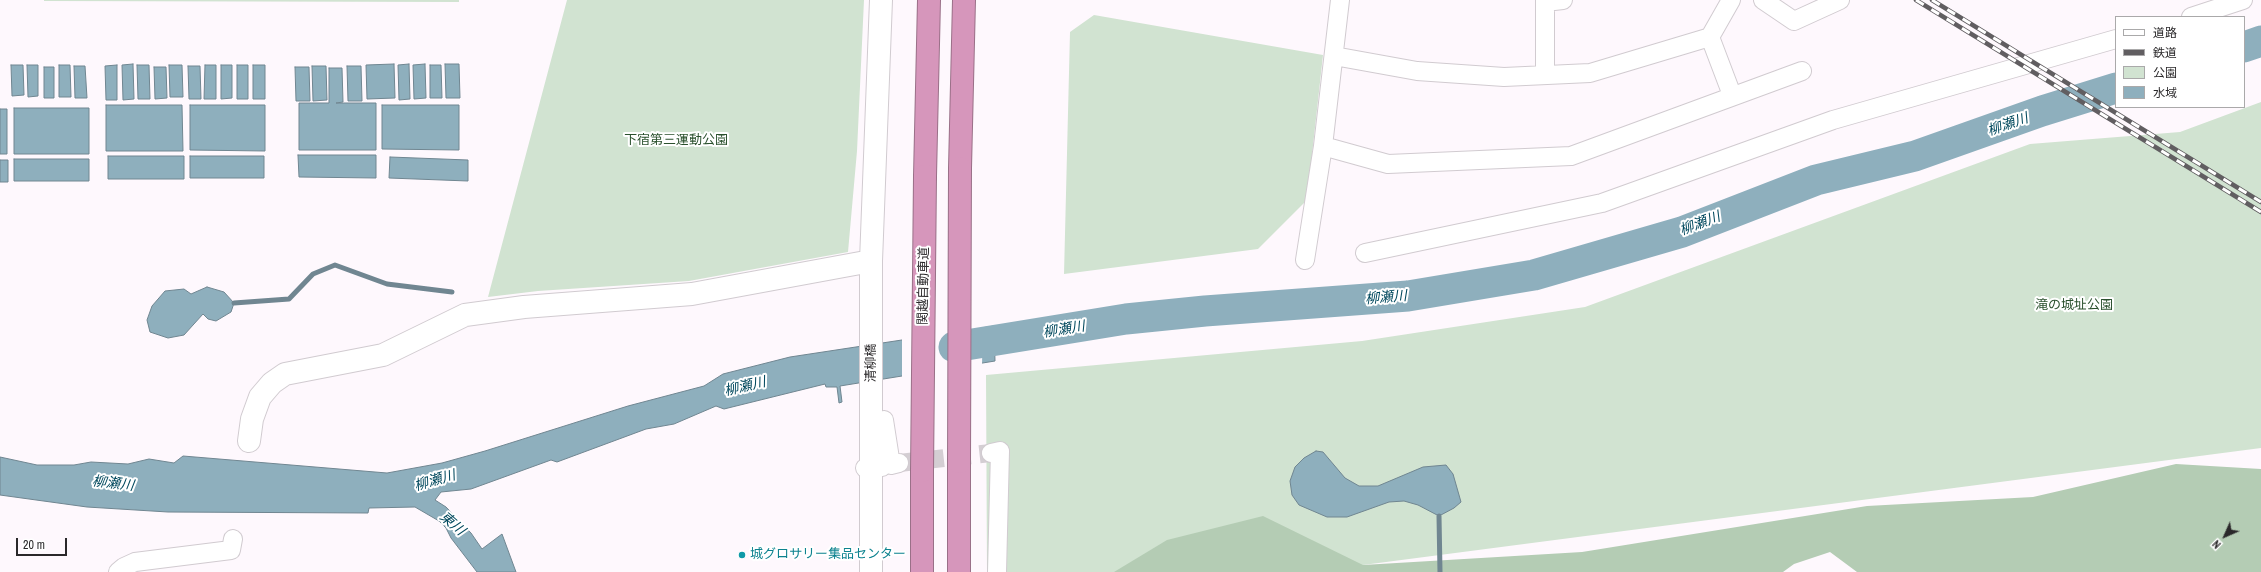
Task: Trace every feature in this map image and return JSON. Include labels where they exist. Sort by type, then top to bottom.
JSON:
[{"type":"highway","name":"関越自動車道","points":[[922,572],[925,176],[929,0]]},
{"type":"highway","points":[[959,572],[960,168],[964,0]]},
{"type":"street","name":"清柳橋","points":[[871,572],[867,468],[872,414],[871,261],[881,0]]},
{"type":"street","points":[[1305,260],[1323,146],[1340,0]]},
{"type":"street","points":[[1545,75],[1545,1],[1563,0]]},
{"type":"street","points":[[1334,56],[1417,71],[1504,77],[1590,73],[1710,37],[1731,0]]},
{"type":"street","points":[[1762,0],[1794,21],[1840,0]]},
{"type":"street","points":[[2194,16],[2243,0]]},
{"type":"street","points":[[1710,37],[1732,95]]},
{"type":"street","points":[[1365,252],[1602,203],[1833,120],[2115,38]]},
{"type":"street","points":[[1323,146],[1388,164],[1571,156],[1732,95],[1802,71]]},
{"type":"street","points":[[248,441],[252,419],[260,397],[272,383],[285,374],[383,355],[465,315],[524,307],[692,294],[871,261]]},
{"type":"street","points":[[867,468],[882,467],[884,420],[891,465],[899,463]]},
{"type":"street","points":[[992,452],[1000,451],[997,572]]},
{"type":"street","points":[[118,572],[124,567],[135,562],[232,550],[233,539]]},
{"type":"green space","points":[[459,0],[459,2],[44,1]]},
{"type":"green space","name":"下宿第三運動公園","points":[[567,0],[864,0],[857,151],[848,252],[689,281],[538,291],[488,297]]},
{"type":"green space","points":[[1094,15],[1323,55],[1307,200],[1258,249],[1064,274],[1070,32]]},
{"type":"green space","name":"滝の城址公園","points":[[2261,102],[2261,448],[1363,565],[1341,572],[987,572],[986,375],[1362,341],[1585,307],[2030,144],[2180,132]]},
{"type":"green space","points":[[2176,464],[2261,469],[2261,572],[1857,572],[1830,552],[1794,564],[1783,572],[1114,572],[1167,540],[1263,516],[1363,565],[1582,552],[1867,506],[2033,497]]},
{"type":"water","points":[[133,64],[134,99],[123,100],[122,65]]},
{"type":"water","points":[[394,64],[395,98],[367,99],[366,65]]},
{"type":"water","points":[[409,64],[410,99],[399,100],[398,65]]},
{"type":"water","points":[[425,64],[426,98],[414,99],[413,65]]},
{"type":"water","points":[[445,64],[459,64],[460,98],[446,98]]},
{"type":"water","points":[[11,65],[23,65],[24,95],[12,96]]},
{"type":"water","points":[[27,65],[38,65],[38,96],[28,97]]},
{"type":"water","points":[[59,65],[70,65],[71,97],[59,97]]},
{"type":"water","points":[[117,65],[117,100],[106,100],[105,66]]},
{"type":"water","points":[[137,65],[149,65],[150,99],[138,99]]},
{"type":"water","points":[[169,65],[182,65],[183,97],[170,97]]},
{"type":"water","points":[[205,65],[216,65],[216,99],[204,99]]},
{"type":"water","points":[[221,65],[232,65],[232,98],[221,99]]},
{"type":"water","points":[[237,65],[248,65],[248,99],[237,99]]},
{"type":"water","points":[[253,65],[265,65],[265,99],[253,99]]},
{"type":"water","points":[[430,65],[441,65],[442,98],[430,98]]},
{"type":"water","points":[[74,66],[85,66],[87,98],[75,98]]},
{"type":"water","points":[[188,66],[200,66],[201,99],[189,99]]},
{"type":"water","points":[[312,66],[326,66],[327,100],[313,101]]},
{"type":"water","points":[[347,66],[361,66],[362,101],[348,101]]},
{"type":"water","points":[[44,67],[54,67],[54,98],[44,98]]},
{"type":"water","points":[[154,67],[166,67],[167,98],[155,99]]},
{"type":"water","points":[[295,67],[309,67],[310,101],[296,101]]},
{"type":"water","points":[[329,68],[342,68],[343,102],[336,103],[376,103],[376,150],[299,150],[299,103],[329,103]]},
{"type":"water","points":[[106,105],[182,105],[183,151],[106,151]]},
{"type":"water","points":[[190,105],[265,105],[265,151],[190,150]]},
{"type":"water","points":[[382,105],[459,105],[459,150],[382,149]]},
{"type":"water","points":[[14,108],[89,108],[89,154],[14,154]]},
{"type":"water","points":[[0,109],[7,109],[7,154],[0,154]]},
{"type":"water","points":[[298,155],[376,155],[376,178],[299,177]]},
{"type":"water","points":[[108,156],[184,156],[184,179],[108,179]]},
{"type":"water","points":[[190,156],[264,156],[264,178],[190,178]]},
{"type":"water","points":[[390,157],[468,160],[468,181],[389,178]]},
{"type":"water","points":[[14,159],[89,159],[89,181],[14,181]]},
{"type":"water","points":[[0,160],[8,160],[8,182],[0,182]]},
{"type":"water","points":[[207,287],[224,292],[234,303],[231,312],[216,321],[208,319],[203,314],[184,335],[168,338],[150,332],[147,320],[152,306],[165,291],[184,289],[191,294]]},
{"type":"water","name":"東川","points":[[994,326],[995,361],[840,386],[842,402],[839,403],[837,387],[826,387],[825,384],[724,409],[716,406],[674,424],[646,429],[557,462],[551,460],[471,489],[441,492],[435,500],[446,507],[471,533],[482,549],[502,534],[516,572],[477,572],[451,538],[446,528],[439,521],[415,507],[369,508],[368,513],[168,512],[87,507],[0,495],[0,457],[37,465],[74,465],[91,462],[128,464],[149,459],[174,463],[183,456],[387,473],[442,463],[485,451],[628,406],[704,386],[723,374],[790,357]]},
{"type":"water","points":[[1316,451],[1323,452],[1345,478],[1359,486],[1378,486],[1423,467],[1446,465],[1453,474],[1461,502],[1454,508],[1439,516],[1418,505],[1404,501],[1389,502],[1347,517],[1327,517],[1299,505],[1292,495],[1290,481],[1295,467],[1304,458]]},
{"type":"pier","points":[[983,326],[982,365],[902,378],[902,338]]},
{"type":"waterway","name":"柳瀬川","points":[[2245,47],[2261,41]]},
{"type":"waterway","name":"柳瀬川","points":[[954,347],[1126,319],[1205,311],[1408,296],[1534,275],[1682,232],[1816,180],[1915,156],[2042,111],[2115,88]]},
{"type":"waterway","points":[[234,303],[289,299],[313,274],[335,265],[387,284],[452,292]]},
{"type":"waterway","points":[[1439,516],[1440,572]]},
{"type":"tunnel","points":[[899,463],[991,453]]},
{"type":"railway","points":[[1916,0],[2261,212]]},
{"type":"railway","points":[[1932,0],[2261,202]]},
{"type":"place","name":"城グロサリー集品センター","points":[[742,555]]}]
